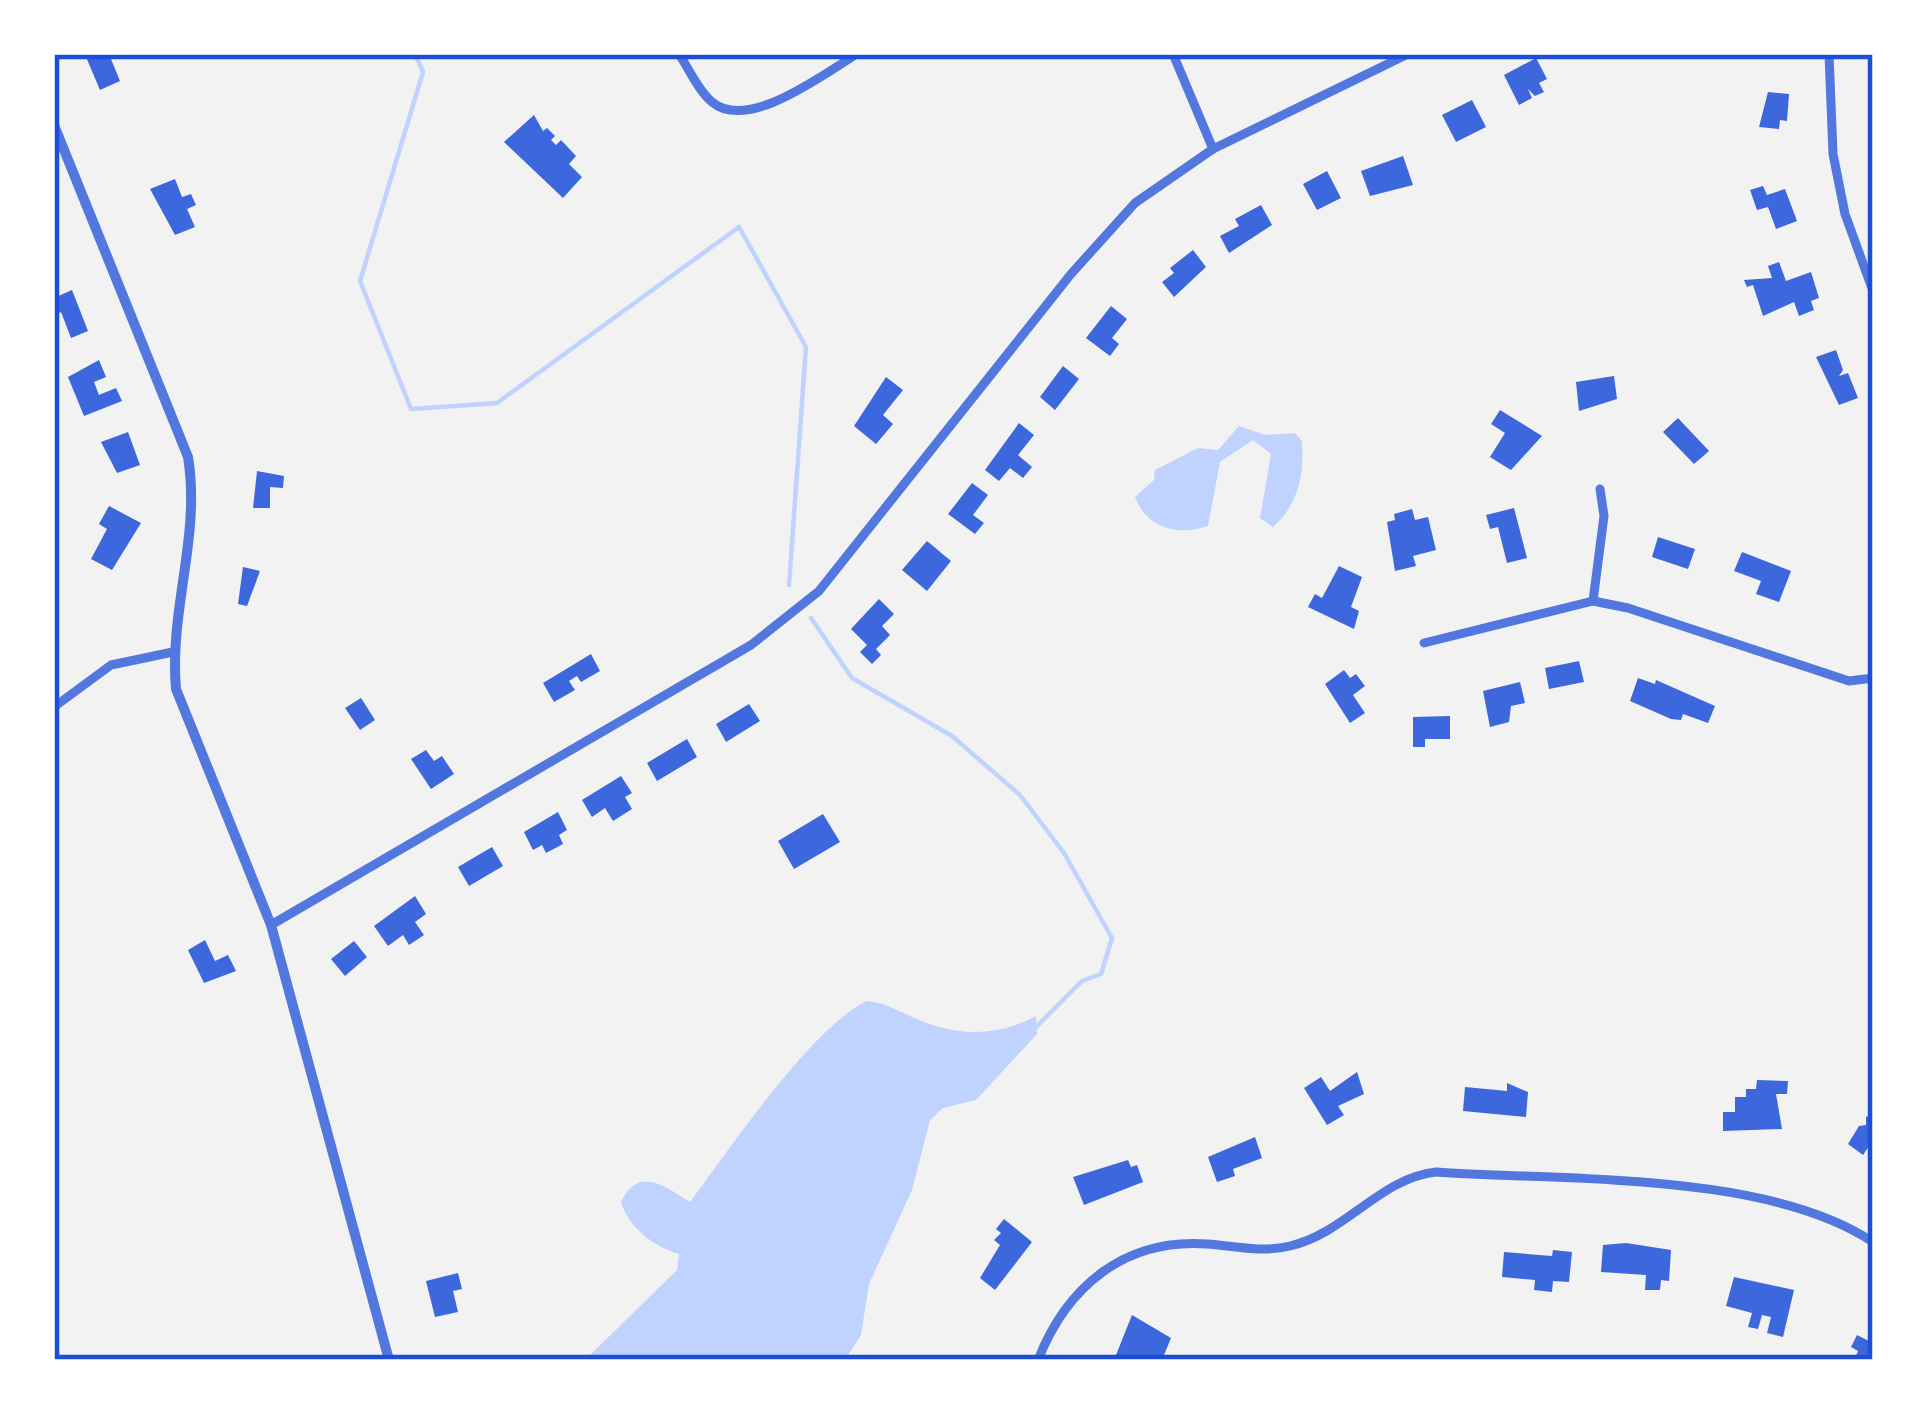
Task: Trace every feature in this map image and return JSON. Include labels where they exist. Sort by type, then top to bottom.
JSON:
[{"type":"street","points":[[679,54],[710,100],[746,112],[773,104],[857,54]]},
{"type":"street","points":[[1173,54],[1214,149]]},
{"type":"street","points":[[271,925],[751,646],[819,591],[1071,274],[1136,202],[1214,149],[1408,54]]},
{"type":"street","points":[[1829,54],[1833,154],[1845,214],[1873,291]]},
{"type":"street","points":[[54,125],[188,457],[194,514],[173,652],[186,723],[271,925],[389,1360]]},
{"type":"street","points":[[1593,602],[1604,516],[1600,489]]},
{"type":"street","points":[[1424,643],[1593,602],[1628,608],[1849,681],[1873,678]]},
{"type":"street","points":[[54,707],[111,665],[173,652]]},
{"type":"street","points":[[1038,1360],[1051,1327],[1117,1258],[1162,1244],[1251,1250],[1290,1246],[1328,1232],[1406,1176],[1436,1172],[1725,1192],[1790,1203],[1873,1242]]},
{"type":"water","points":[[1239,426],[1265,435],[1295,433],[1302,441],[1298,488],[1273,527],[1260,518],[1271,454],[1253,440],[1220,462],[1208,526],[1175,530],[1147,516],[1135,497],[1154,480],[1155,470],[1198,448],[1218,450]]},
{"type":"water","points":[[866,1001],[959,1031],[990,1031],[1036,1016],[1037,1034],[976,1100],[943,1108],[930,1120],[912,1190],[869,1284],[861,1335],[845,1360],[585,1360],[677,1270],[679,1254],[651,1241],[630,1220],[621,1202],[628,1191],[635,1184],[652,1182],[690,1202],[796,1064],[843,1016]]},
{"type":"building","points":[[123,54],[111,59],[120,81],[100,90],[86,57]]},
{"type":"building","points":[[1536,58],[1547,79],[1539,83],[1544,92],[1535,96],[1528,89],[1532,98],[1519,105],[1504,75]]},
{"type":"building","points":[[1768,92],[1789,94],[1787,121],[1780,120],[1779,129],[1759,127]]},
{"type":"building","points":[[1472,100],[1486,127],[1456,142],[1442,115]]},
{"type":"building","points":[[534,115],[543,131],[547,128],[555,136],[551,140],[556,145],[561,140],[576,156],[569,164],[582,177],[563,198],[504,142]]},
{"type":"building","points":[[1403,156],[1413,185],[1370,196],[1361,171]]},
{"type":"building","points":[[1327,171],[1341,198],[1317,210],[1303,184]]},
{"type":"building","points":[[175,179],[182,197],[191,194],[196,205],[187,209],[195,227],[175,235],[150,189]]},
{"type":"building","points":[[1763,186],[1767,195],[1785,189],[1797,221],[1776,229],[1768,207],[1757,210],[1750,190]]},
{"type":"building","points":[[1261,205],[1272,225],[1229,253],[1220,236],[1239,226],[1235,219]]},
{"type":"building","points":[[1193,250],[1206,267],[1174,297],[1162,282],[1174,273],[1170,268]]},
{"type":"building","points":[[1779,262],[1786,281],[1811,272],[1819,298],[1811,301],[1814,310],[1799,316],[1794,302],[1763,316],[1753,285],[1747,287],[1744,280],[1772,278],[1768,266]]},
{"type":"building","points":[[72,290],[88,331],[71,338],[61,312],[54,315],[54,298]]},
{"type":"building","points":[[1111,306],[1127,319],[1112,338],[1119,344],[1110,356],[1086,338]]},
{"type":"building","points":[[1836,350],[1843,370],[1839,376],[1848,373],[1858,398],[1839,405],[1816,357]]},
{"type":"building","points":[[99,360],[106,377],[94,382],[99,395],[116,388],[122,401],[84,416],[68,377]]},
{"type":"building","points":[[1063,366],[1079,379],[1055,410],[1040,397]]},
{"type":"building","points":[[1614,376],[1617,399],[1579,411],[1576,382]]},
{"type":"building","points":[[886,377],[903,390],[883,415],[893,424],[876,444],[854,426]]},
{"type":"building","points":[[1500,410],[1542,436],[1511,470],[1490,457],[1505,433],[1491,424]]},
{"type":"building","points":[[1678,418],[1709,451],[1694,464],[1663,432]]},
{"type":"building","points":[[1019,423],[1034,435],[1018,455],[1032,467],[1023,478],[1010,468],[999,481],[985,470]]},
{"type":"building","points":[[128,432],[140,465],[117,473],[101,442]]},
{"type":"building","points":[[257,471],[284,476],[283,488],[270,487],[270,508],[253,508]]},
{"type":"building","points":[[972,483],[988,495],[973,515],[984,523],[975,534],[948,514]]},
{"type":"building","points":[[109,506],[141,523],[112,570],[91,559],[107,529],[99,524]]},
{"type":"building","points":[[1514,508],[1527,558],[1507,563],[1498,527],[1490,529],[1486,515]]},
{"type":"building","points":[[1412,509],[1415,520],[1428,517],[1436,550],[1413,556],[1416,566],[1395,571],[1387,522],[1395,520],[1394,514]]},
{"type":"building","points":[[1658,537],[1695,549],[1688,569],[1652,557]]},
{"type":"building","points":[[927,541],[951,561],[927,591],[902,570]]},
{"type":"building","points":[[1742,552],[1791,571],[1779,602],[1756,594],[1761,581],[1734,571]]},
{"type":"building","points":[[1339,566],[1362,577],[1351,607],[1359,611],[1354,629],[1308,607],[1315,594],[1322,598]]},
{"type":"building","points":[[243,567],[260,571],[247,606],[238,604]]},
{"type":"building","points":[[879,599],[894,614],[882,626],[890,635],[876,649],[881,655],[872,664],[860,652],[867,645],[851,629]]},
{"type":"building","points":[[591,654],[600,671],[581,682],[577,676],[569,681],[575,690],[554,702],[543,683]]},
{"type":"building","points":[[1579,661],[1584,682],[1549,689],[1545,668]]},
{"type":"building","points":[[1344,670],[1350,678],[1356,674],[1365,686],[1353,695],[1365,713],[1350,723],[1325,684]]},
{"type":"building","points":[[1638,678],[1655,684],[1656,680],[1715,706],[1708,723],[1683,714],[1681,720],[1671,719],[1630,701]]},
{"type":"building","points":[[1520,682],[1525,703],[1511,706],[1509,722],[1490,727],[1483,691]]},
{"type":"building","points":[[361,698],[375,720],[360,730],[345,708]]},
{"type":"building","points":[[749,704],[760,721],[726,742],[716,724]]},
{"type":"building","points":[[1450,716],[1450,739],[1425,739],[1425,747],[1413,747],[1413,717]]},
{"type":"building","points":[[687,739],[697,757],[657,781],[647,763]]},
{"type":"building","points":[[426,750],[434,761],[442,756],[454,774],[431,789],[411,759]]},
{"type":"building","points":[[621,776],[632,793],[625,797],[632,809],[613,821],[605,808],[592,817],[582,800]]},
{"type":"building","points":[[558,812],[567,830],[559,835],[563,844],[546,853],[542,845],[533,850],[524,832]]},
{"type":"building","points":[[823,814],[840,842],[794,869],[778,841]]},
{"type":"building","points":[[492,847],[503,866],[469,886],[458,867]]},
{"type":"building","points":[[415,896],[426,914],[415,922],[424,935],[409,945],[403,935],[388,946],[374,926]]},
{"type":"building","points":[[205,940],[215,961],[228,955],[236,971],[204,983],[188,950]]},
{"type":"building","points":[[354,941],[367,957],[345,976],[331,959]]},
{"type":"building","points":[[1357,1072],[1364,1094],[1338,1106],[1344,1115],[1327,1125],[1304,1088],[1321,1077],[1330,1091]]},
{"type":"building","points":[[1757,1080],[1788,1081],[1787,1094],[1776,1094],[1782,1129],[1723,1131],[1723,1112],[1735,1112],[1735,1097],[1746,1097],[1746,1089],[1756,1089]]},
{"type":"building","points":[[1507,1083],[1528,1092],[1526,1117],[1463,1111],[1465,1087],[1507,1091]]},
{"type":"building","points":[[1866,1116],[1873,1120],[1873,1140],[1863,1155],[1848,1144],[1859,1126],[1866,1125]]},
{"type":"building","points":[[1255,1137],[1262,1158],[1233,1169],[1235,1176],[1217,1182],[1208,1157]]},
{"type":"building","points":[[1128,1160],[1131,1167],[1137,1165],[1143,1182],[1084,1205],[1073,1177]]},
{"type":"building","points":[[1004,1219],[1032,1242],[995,1290],[980,1278],[1000,1245],[994,1240]]},
{"type":"building","points":[[1626,1243],[1671,1250],[1669,1281],[1661,1280],[1660,1290],[1645,1290],[1646,1275],[1601,1272],[1603,1245]]},
{"type":"building","points":[[1553,1250],[1572,1252],[1569,1282],[1553,1281],[1552,1292],[1534,1290],[1535,1280],[1502,1277],[1504,1252],[1552,1256]]},
{"type":"building","points":[[458,1273],[462,1289],[453,1291],[458,1312],[435,1317],[426,1281]]},
{"type":"building","points":[[1734,1277],[1794,1290],[1783,1337],[1767,1333],[1771,1317],[1762,1315],[1758,1329],[1748,1327],[1752,1313],[1726,1306]]},
{"type":"building","points":[[1132,1315],[1171,1338],[1162,1360],[1114,1360]]},
{"type":"building","points":[[1857,1335],[1873,1343],[1873,1360],[1854,1360],[1858,1351],[1851,1347]]},
{"type":"waterway","points":[[415,54],[423,72],[360,281],[411,409],[497,403],[739,227],[806,347],[789,585]]},
{"type":"waterway","points":[[811,618],[852,678],[952,736],[1020,795],[1064,853],[1112,938],[1101,974],[1082,981],[1033,1030]]}]
